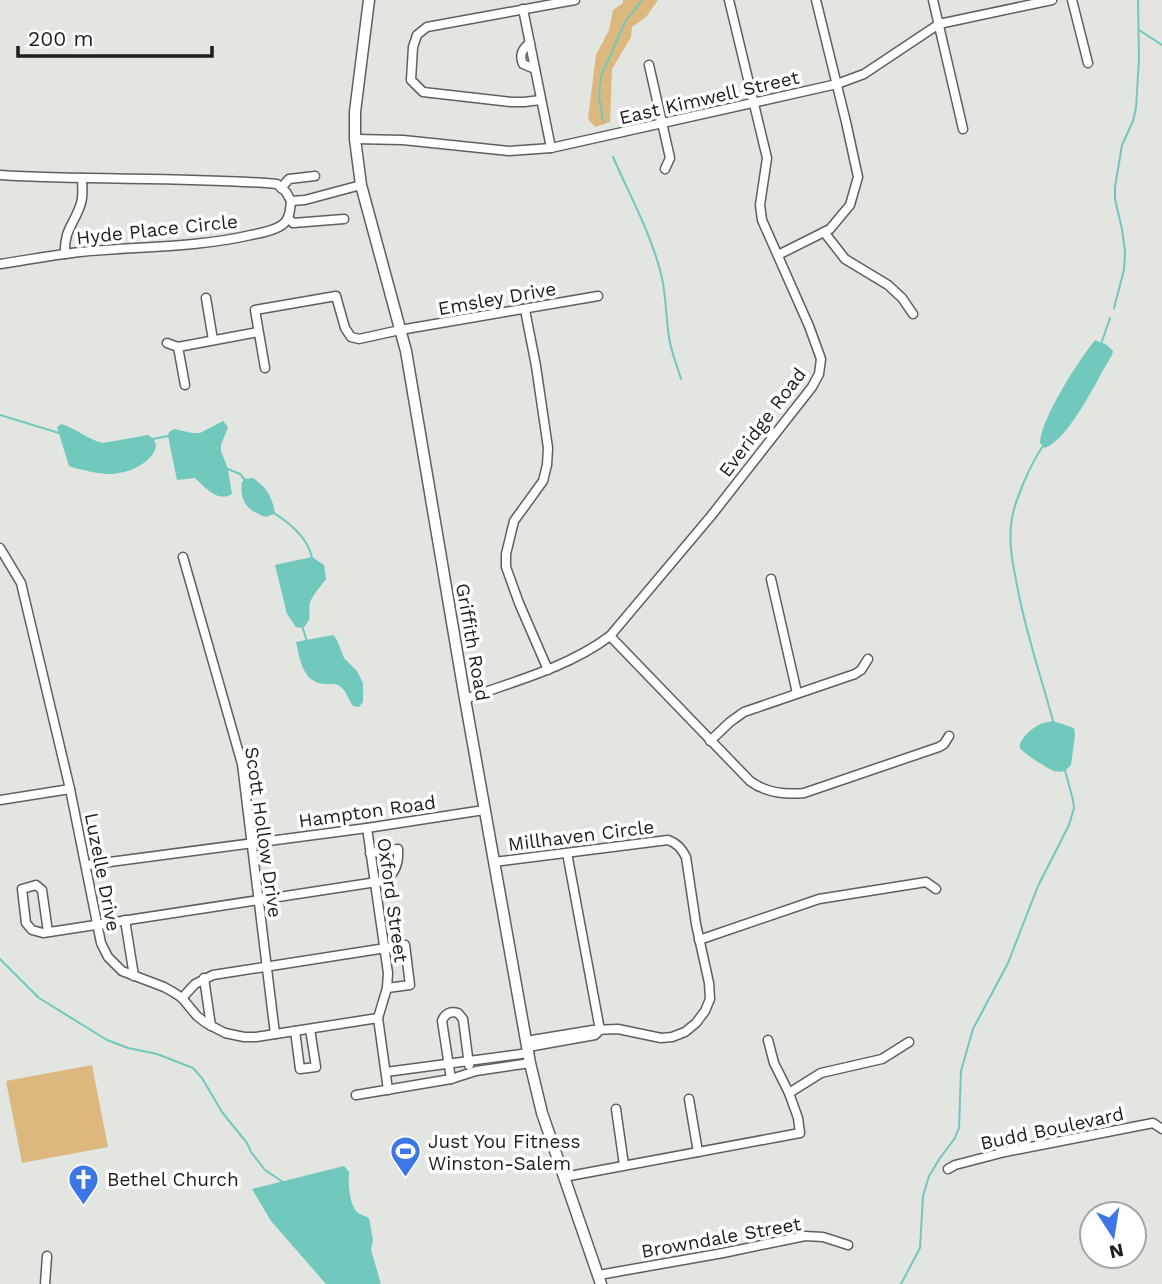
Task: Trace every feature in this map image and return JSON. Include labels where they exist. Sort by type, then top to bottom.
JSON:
[{"type":"street","name":"Griffith Road","points":[[369,0],[355,112],[355,139],[361,185],[400,330],[415,403],[528,1051],[542,1113],[600,1280]]},
{"type":"street","points":[[541,100],[511,102],[423,92],[411,80],[416,35],[427,27],[575,0]]},
{"type":"street","name":"Everidge Road","points":[[465,699],[570,661],[610,636],[711,516],[812,387],[819,374],[821,359],[809,326],[762,220],[760,205],[767,158],[729,0]]},
{"type":"street","points":[[778,255],[830,229],[850,205],[858,177],[816,0]]},
{"type":"street","points":[[933,0],[963,129]]},
{"type":"street","name":"East Kimwell Street","points":[[355,139],[403,140],[509,151],[551,148],[836,84],[864,74],[939,24],[1052,0]]},
{"type":"street","points":[[1072,0],[1088,63]]},
{"type":"street","points":[[523,9],[551,148]]},
{"type":"street","points":[[649,65],[670,158],[665,169]]},
{"type":"street","name":"Hyde Place Circle","points":[[0,175],[172,178],[258,182],[276,184],[281,188]]},
{"type":"street","points":[[315,176],[289,179],[281,188],[291,201],[288,218],[293,223],[344,219]]},
{"type":"street","name":"Hyde Place Circle","points":[[65,254],[66,233],[82,198],[82,177]]},
{"type":"street","points":[[291,201],[305,200],[361,185]]},
{"type":"street","name":"Hyde Place Circle","points":[[0,264],[65,254],[167,247],[241,238],[267,232],[282,225],[288,218]]},
{"type":"street","points":[[824,232],[845,259],[888,285],[914,314]]},
{"type":"street","name":"Emsley Drive","points":[[258,332],[255,310],[336,296],[345,328],[351,337],[359,339],[598,296]]},
{"type":"street","points":[[206,298],[214,340]]},
{"type":"street","points":[[525,310],[548,448],[547,465],[543,481],[514,521],[506,554],[506,567],[548,670]]},
{"type":"street","points":[[167,343],[178,347],[258,332],[265,368]]},
{"type":"street","points":[[178,347],[185,385]]},
{"type":"street","name":"Luzelle Drive","points":[[0,548],[20,583],[70,789],[101,943],[108,957],[122,971],[163,987],[182,998],[197,1016],[225,1033],[244,1037],[275,1034],[378,1018]]},
{"type":"street","name":"Scott Hollow Drive","points":[[183,556],[242,764],[275,1034]]},
{"type":"street","points":[[771,579],[797,693]]},
{"type":"street","points":[[610,636],[743,775],[756,786],[772,792],[804,793],[939,747],[949,736]]},
{"type":"street","points":[[710,741],[738,715],[855,674],[868,659]]},
{"type":"street","points":[[0,800],[70,789]]},
{"type":"street","name":"Hampton Road","points":[[87,865],[484,810]]},
{"type":"street","name":"Oxford Street","points":[[366,828],[388,974],[387,988],[378,1018]]},
{"type":"street","name":"Millhaven Circle","points":[[494,862],[668,840],[675,842],[686,857],[699,940],[709,983],[710,999],[705,1011],[685,1032],[672,1037],[661,1038],[618,1029],[593,1030],[528,1051]]},
{"type":"street","points":[[48,932],[42,890],[36,885],[22,890],[28,927],[36,932],[48,932],[375,883],[389,878],[399,862],[397,849],[370,853]]},
{"type":"street","points":[[567,853],[600,1030]]},
{"type":"street","points":[[699,940],[819,899],[926,882],[936,889]]},
{"type":"street","points":[[125,920],[134,976]]},
{"type":"street","points":[[182,998],[204,978],[220,973],[405,945],[410,985],[387,988]]},
{"type":"street","points":[[204,978],[211,1026]]},
{"type":"street","points":[[451,1079],[442,1021],[446,1014],[455,1012],[463,1019],[470,1072]]},
{"type":"street","points":[[378,1018],[388,1090]]},
{"type":"street","points":[[295,1031],[300,1069],[316,1067],[310,1029]]},
{"type":"street","points":[[564,1177],[800,1133],[798,1118],[774,1063],[768,1040]]},
{"type":"street","points":[[789,1093],[821,1073],[882,1059],[909,1042]]},
{"type":"street","points":[[386,1072],[449,1062],[469,1062],[528,1051]]},
{"type":"street","points":[[356,1095],[451,1079],[528,1051]]},
{"type":"street","points":[[689,1099],[698,1152]]},
{"type":"street","points":[[616,1109],[624,1165]]},
{"type":"street","name":"Budd Boulevard","points":[[948,1169],[1005,1152],[1153,1123],[1162,1129]]},
{"type":"street","name":"Browndale Street","points":[[600,1280],[805,1236],[823,1237],[848,1245]]},
{"type":"street","points":[[45,1284],[47,1256]]},
{"type":"shaded area","points":[[623,0],[658,0],[646,17],[632,27],[631,37],[612,69],[610,122],[595,127],[588,119],[596,55],[609,30],[613,10],[623,3]]},
{"type":"shaded area","points":[[92,1065],[108,1147],[22,1163],[6,1081]]},
{"type":"water","points":[[1095,340],[1107,345],[1113,351],[1112,355],[1074,420],[1055,442],[1045,448],[1040,443],[1047,419],[1071,375]]},
{"type":"water","points":[[223,421],[228,427],[221,451],[228,469],[232,494],[222,497],[212,493],[195,478],[177,480],[168,436],[174,429],[200,433]]},
{"type":"water","points":[[61,424],[103,443],[148,435],[154,439],[155,450],[148,460],[123,472],[105,474],[74,468],[69,466],[57,427]]},
{"type":"water","points":[[253,478],[268,493],[275,513],[263,516],[247,505],[243,497],[242,482]]},
{"type":"water","points":[[312,557],[324,565],[326,579],[311,600],[307,624],[303,628],[296,627],[287,614],[275,565]]},
{"type":"water","points":[[333,635],[344,658],[357,671],[363,683],[363,702],[359,707],[353,706],[339,686],[312,680],[301,663],[296,642]]},
{"type":"water","points":[[1053,721],[1074,728],[1071,765],[1065,771],[1051,770],[1020,748],[1023,739],[1032,730],[1040,724]]},
{"type":"water","points":[[344,1166],[349,1172],[353,1205],[358,1213],[369,1218],[373,1240],[371,1250],[381,1284],[326,1284],[271,1221],[252,1189]]},
{"type":"waterway","points":[[603,121],[599,96],[601,76],[625,22],[642,0]]},
{"type":"waterway","points":[[1114,308],[1124,270],[1125,251],[1115,187],[1122,145],[1136,108],[1138,0]]},
{"type":"waterway","points":[[1139,30],[1162,45]]},
{"type":"waterway","points":[[613,157],[647,231],[658,262],[670,343],[681,379]]},
{"type":"waterway","points":[[1101,344],[1110,318]]},
{"type":"waterway","points":[[0,415],[59,433]]},
{"type":"waterway","points":[[153,439],[168,436]]},
{"type":"waterway","points":[[1043,446],[1018,496],[1012,517],[1011,541],[1024,619],[1053,721]]},
{"type":"waterway","points":[[228,469],[240,474],[246,481]]},
{"type":"waterway","points":[[274,513],[298,532],[307,544],[312,558]]},
{"type":"waterway","points":[[302,626],[307,641]]},
{"type":"waterway","points":[[901,1284],[920,1248],[923,1196],[929,1176],[959,1128],[961,1071],[973,1029],[1008,963],[1038,886],[1069,825],[1074,808],[1065,770]]},
{"type":"waterway","points":[[0,959],[39,998],[107,1040],[157,1054],[193,1068],[265,1170],[283,1182]]},
{"type":"place","name":"Just You Fitness Winston-Salem","points":[[405,1179]]},
{"type":"place","name":"Bethel Church","points":[[84,1206]]}]
